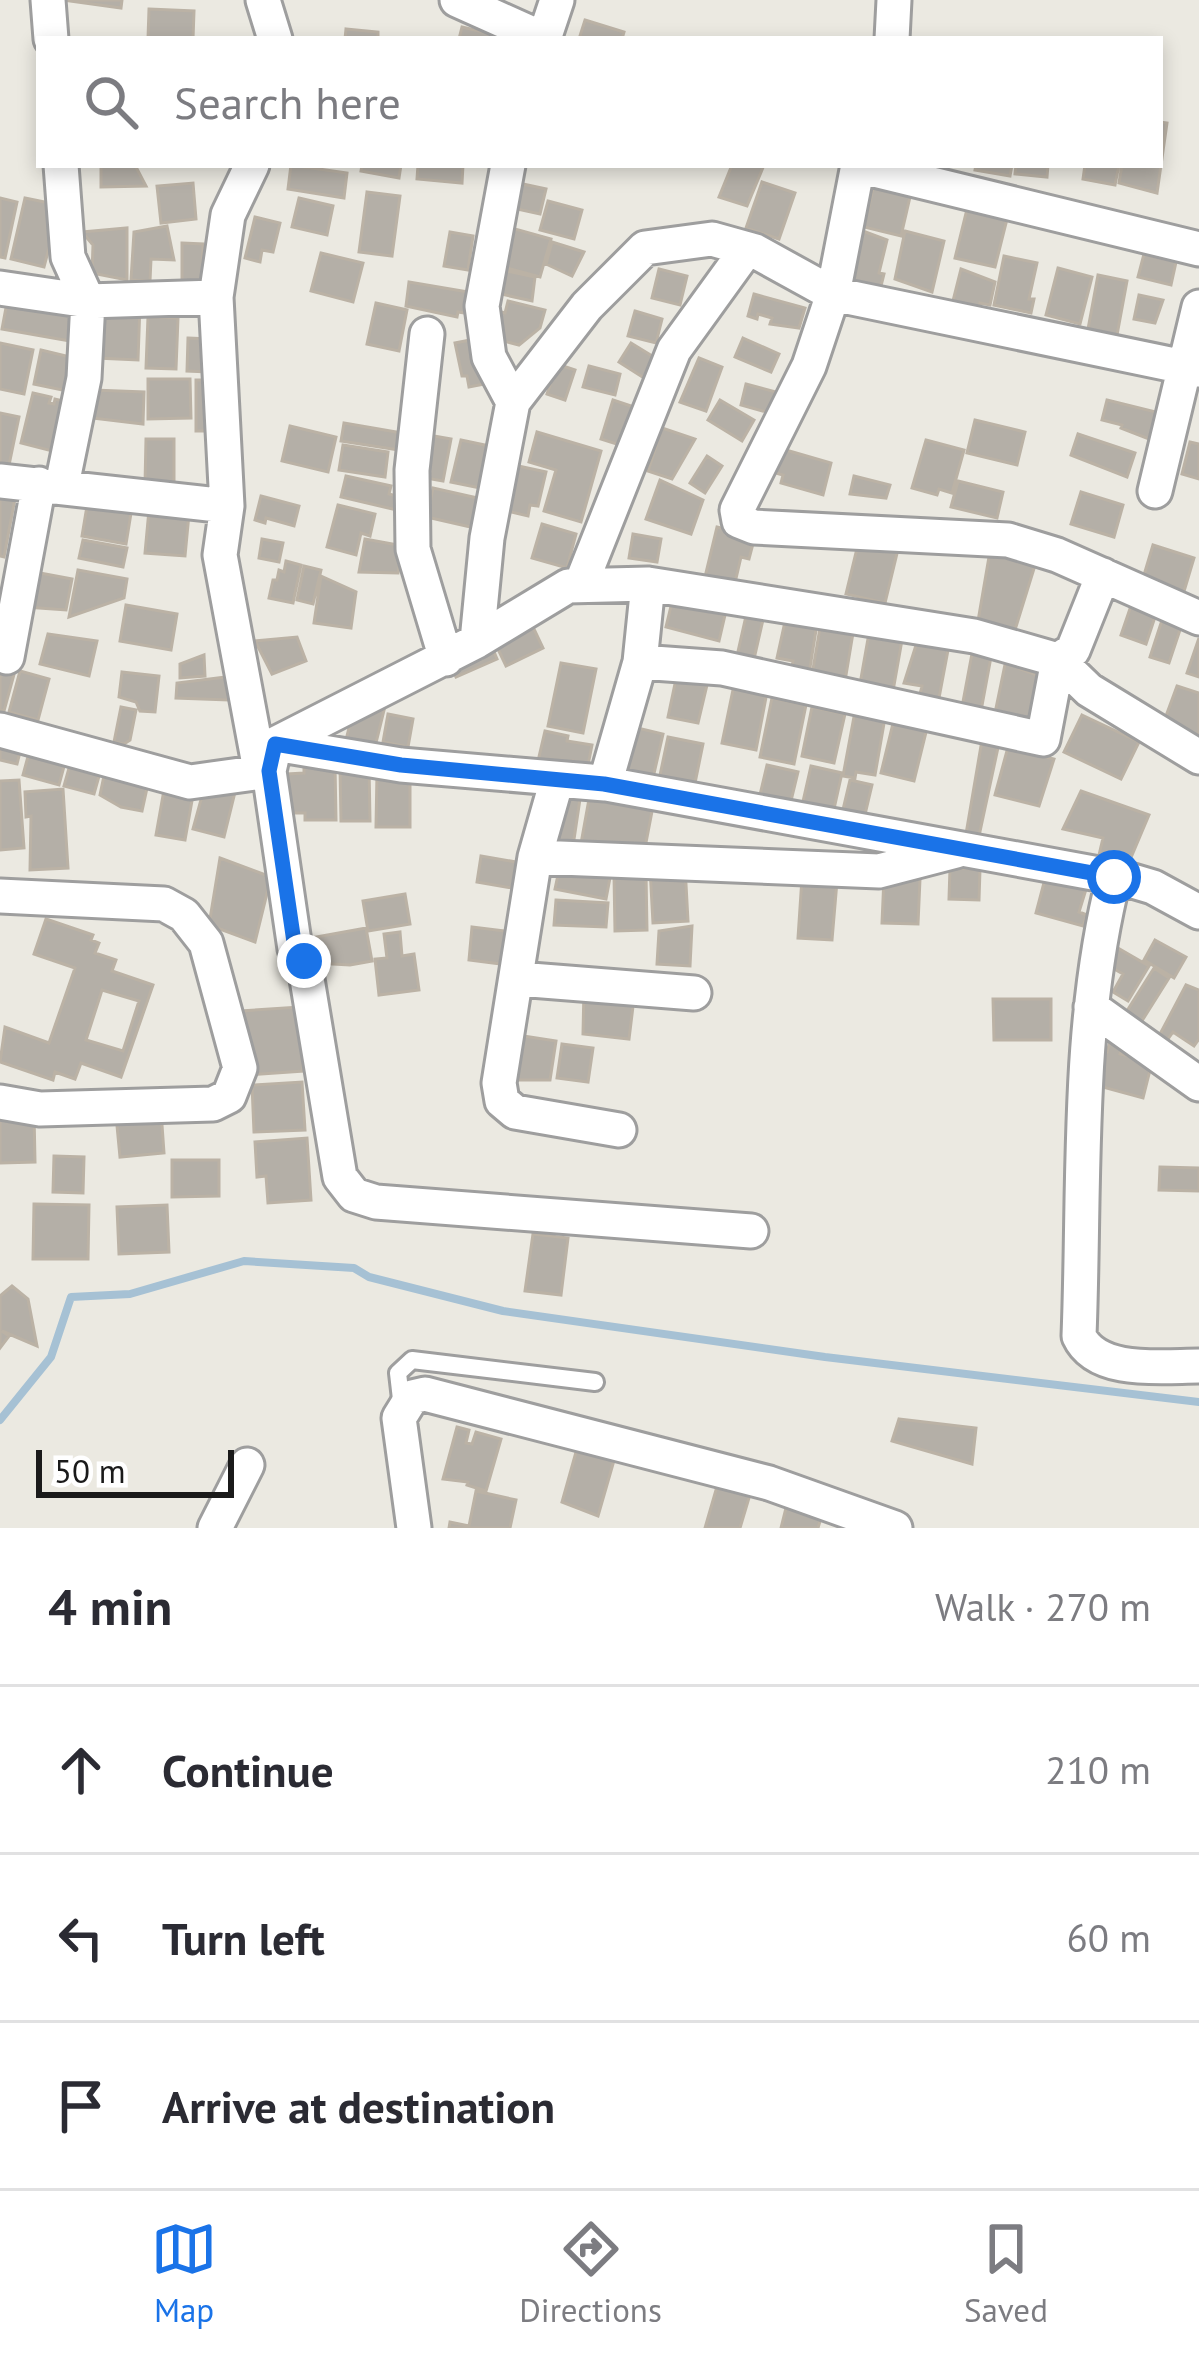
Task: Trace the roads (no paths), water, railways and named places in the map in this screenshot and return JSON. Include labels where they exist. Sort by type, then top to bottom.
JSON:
[{"type":"street","points":[[48,0],[51,36]]},
{"type":"street","points":[[263,0],[274,36]]},
{"type":"street","points":[[457,0],[537,36]]},
{"type":"street","points":[[545,36],[557,0]]},
{"type":"street","points":[[892,36],[894,0]]},
{"type":"street","points":[[7,657],[51,484],[84,378],[88,301],[68,256],[61,168]]},
{"type":"street","points":[[251,168],[228,215],[216,297],[227,506],[220,555],[268,762],[295,949],[304,961],[340,1177],[347,1190],[376,1202],[751,1231]]},
{"type":"street","points":[[507,168],[482,306],[489,358],[513,402]]},
{"type":"street","points":[[858,168],[833,294],[800,388],[736,510],[739,521],[754,527],[1009,540],[1199,618]]},
{"type":"street","points":[[866,168],[1199,249]]},
{"type":"street","points":[[477,641],[487,538],[513,402],[587,306],[645,248],[712,239],[747,249],[833,294],[1193,369]]},
{"type":"street","points":[[581,584],[674,350],[747,249]]},
{"type":"street","points":[[2,296],[88,301],[216,297]]},
{"type":"street","points":[[1155,491],[1193,369],[1199,307]]},
{"type":"street","points":[[427,334],[412,470],[412,549],[446,658]]},
{"type":"street","points":[[0,481],[227,506]]},
{"type":"street","points":[[640,662],[722,668],[1043,739],[1058,660],[1072,650],[1103,575]]},
{"type":"street","points":[[268,762],[568,586],[581,584],[648,584],[974,635],[1058,660],[1089,690],[1199,758]]},
{"type":"street","points":[[604,784],[640,662],[648,584]]},
{"type":"street","points":[[0,730],[190,782],[268,762],[337,757],[604,784],[1114,877],[1154,887],[1199,912]]},
{"type":"street","points":[[556,780],[535,857],[499,1083],[502,1101],[524,1115],[619,1130]]},
{"type":"street","points":[[535,857],[879,871],[964,849]]},
{"type":"street","points":[[1114,877],[1096,954],[1085,1076],[1079,1336],[1100,1359],[1199,1366]]},
{"type":"street","points":[[0,896],[164,904],[184,915],[206,943],[240,1068],[229,1096],[213,1104],[40,1109],[0,1102]]},
{"type":"street","points":[[518,979],[694,993]]},
{"type":"street","points":[[1091,1007],[1199,1084]]},
{"type":"street","points":[[414,1528],[400,1430],[402,1409],[412,1397],[440,1396],[769,1483],[895,1528]]},
{"type":"street","points":[[215,1528],[248,1465]]},
{"type":"lane","points":[[402,1409],[398,1373],[412,1360],[596,1382]]},
{"type":"waterway","points":[[0,1420],[51,1357],[71,1297],[130,1294],[244,1261],[354,1268],[369,1277],[503,1311],[825,1357],[1199,1402]]}]
